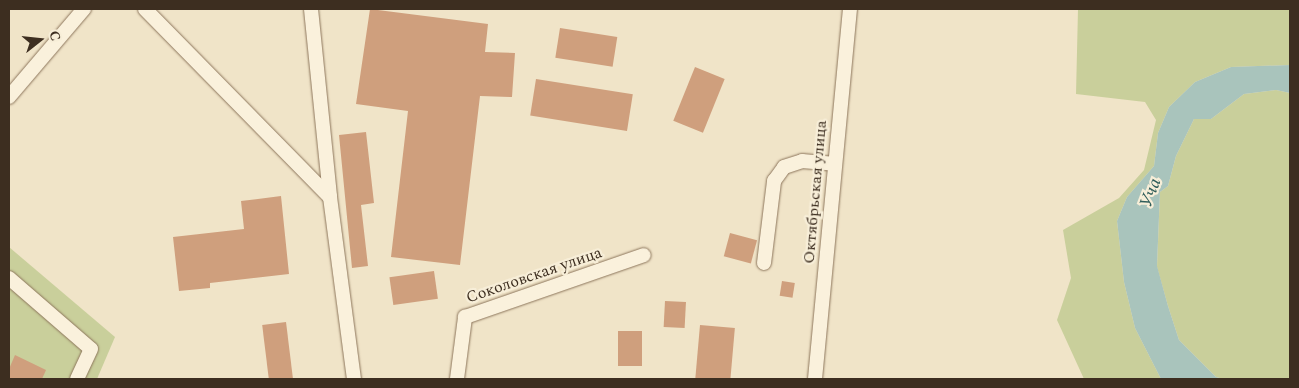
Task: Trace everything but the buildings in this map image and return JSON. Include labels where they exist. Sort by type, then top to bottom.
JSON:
[{"type":"street","points":[[9,97],[84,9]]},
{"type":"street","points":[[144,9],[330,197]]},
{"type":"street","points":[[311,9],[330,197],[354,379]]},
{"type":"street","name":"Октябрьская улица","points":[[815,379],[850,9]]},
{"type":"street","points":[[764,262],[774,181],[784,167],[802,161],[836,164]]},
{"type":"street","name":"Соколовская улица","points":[[457,379],[465,317],[644,255]]},
{"type":"street","points":[[9,278],[91,348],[77,379]]},
{"type":"green space","points":[[1078,9],[1290,9],[1290,65],[1231,67],[1195,82],[1169,107],[1158,133],[1154,166],[1127,197],[1117,221],[1124,282],[1135,328],[1161,379],[1084,379],[1057,320],[1071,278],[1063,230],[1119,198],[1144,170],[1156,120],[1145,102],[1076,94]]},
{"type":"green space","points":[[1276,90],[1290,93],[1290,379],[1223,379],[1216,377],[1179,340],[1157,267],[1160,192],[1168,186],[1176,156],[1194,119],[1211,119],[1244,94]]},
{"type":"green space","points":[[9,247],[115,337],[97,379],[9,379]]},
{"type":"water","name":"Уча","points":[[1290,65],[1290,93],[1276,90],[1244,94],[1211,119],[1194,119],[1176,156],[1168,186],[1160,192],[1157,266],[1179,340],[1216,377],[1223,379],[1161,379],[1135,328],[1124,282],[1117,221],[1127,197],[1154,166],[1158,133],[1169,107],[1195,82],[1231,67]]}]
